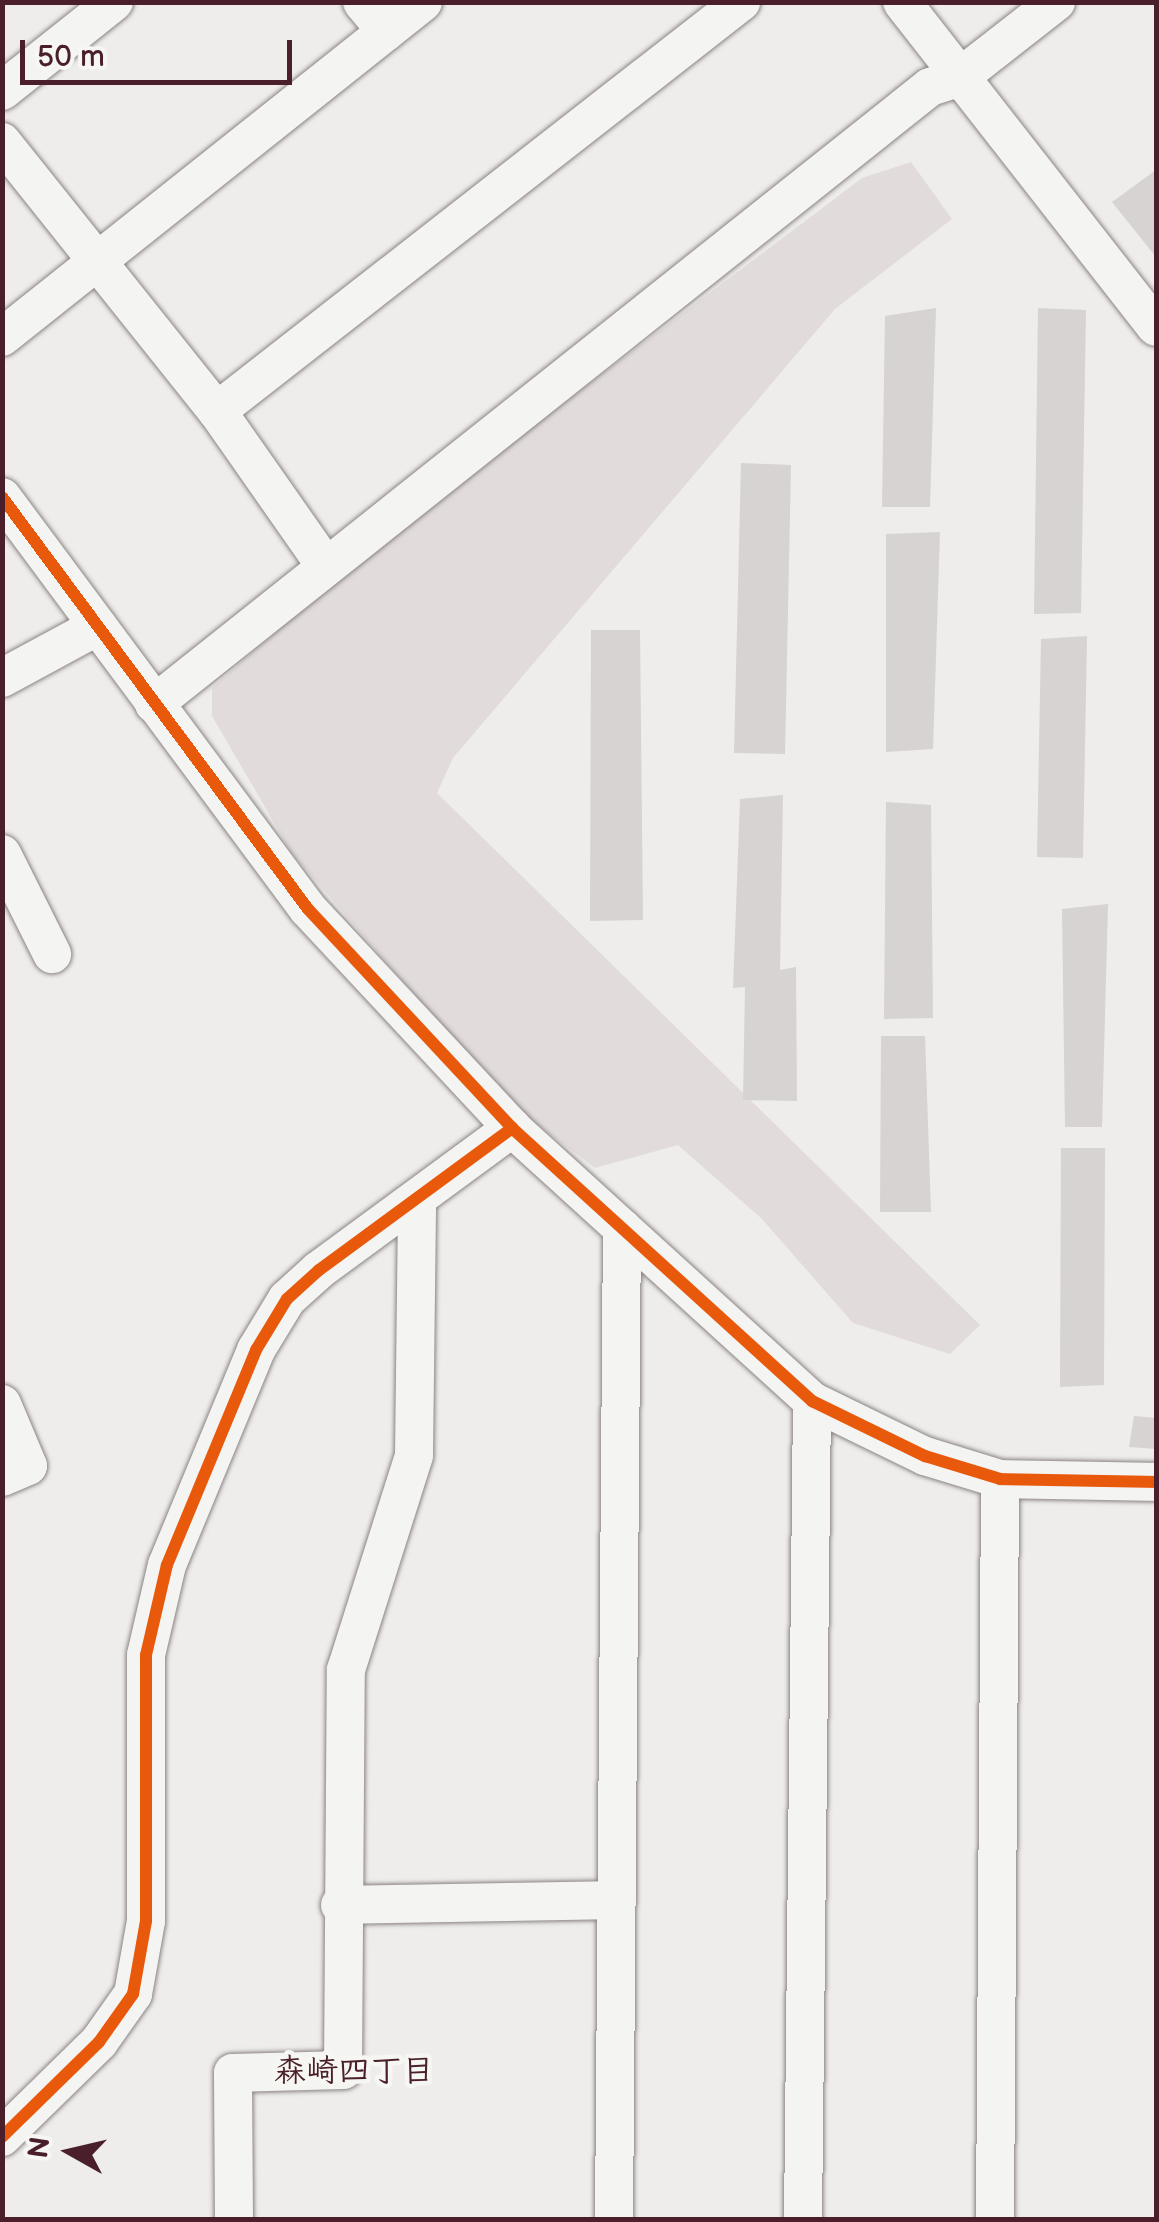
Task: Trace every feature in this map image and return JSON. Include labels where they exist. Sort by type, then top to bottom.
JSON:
[{"type":"street","points":[[2,91],[114,2]]},
{"type":"street","points":[[2,337],[98,263],[374,17],[422,2]]},
{"type":"street","points":[[218,411],[741,2]]},
{"type":"street","points":[[902,2],[1156,327]]},
{"type":"street","points":[[154,704],[930,86],[960,77],[1056,2]]},
{"type":"street","points":[[2,142],[218,411],[325,565]]},
{"type":"street","points":[[2,498],[308,909],[512,1128],[812,1402],[925,1456],[1000,1479],[1156,1482]]},
{"type":"street","points":[[2,678],[98,626]]},
{"type":"street","points":[[2,854],[52,954]]},
{"type":"street","points":[[2,2137],[100,2042],[133,1994],[146,1902],[146,1655],[166,1565],[256,1350],[287,1299],[512,1128]]},
{"type":"street","points":[[234,2220],[232,2074],[342,2070],[340,1905],[346,1670],[414,1455],[418,1200]]},
{"type":"street","points":[[614,2220],[622,1228]]},
{"type":"street","points":[[803,2220],[812,1402]]},
{"type":"street","points":[[2,1404],[28,1466],[2,1477]]},
{"type":"street","points":[[995,2220],[1000,1479]]},
{"type":"street","points":[[340,1905],[616,1900]]},
{"type":"shaded area","points":[[911,162],[952,219],[835,309],[453,758],[437,793],[980,1325],[950,1354],[853,1323],[762,1219],[678,1145],[595,1168],[507,1102],[291,852],[212,716],[212,688],[369,550],[862,178]]},
{"type":"building","points":[[1156,170],[1156,257],[1112,202]]},
{"type":"building","points":[[936,308],[930,507],[882,507],[885,316]]},
{"type":"building","points":[[1038,308],[1086,310],[1081,613],[1034,614]]},
{"type":"building","points":[[741,463],[791,465],[785,754],[734,753]]},
{"type":"building","points":[[940,532],[933,749],[886,752],[886,534]]},
{"type":"building","points":[[591,630],[640,630],[643,920],[590,921]]},
{"type":"building","points":[[1087,636],[1083,858],[1037,857],[1041,639]]},
{"type":"building","points":[[783,795],[780,970],[796,967],[797,1101],[743,1100],[745,987],[733,988],[740,799]]},
{"type":"building","points":[[886,802],[931,805],[933,1018],[884,1019]]},
{"type":"building","points":[[1108,904],[1102,1127],[1065,1127],[1062,909]]},
{"type":"building","points":[[881,1036],[925,1036],[931,1212],[880,1212]]},
{"type":"building","points":[[1061,1148],[1105,1148],[1104,1385],[1060,1387]]},
{"type":"building","points":[[1134,1416],[1156,1418],[1156,1449],[1129,1447]]},
{"type":"cycle path","points":[[2,497],[308,909],[512,1128],[812,1401],[925,1456],[1000,1479],[1156,1482]]},
{"type":"cycle path","points":[[2,2137],[99,2042],[133,1994],[146,1921],[146,1655],[167,1565],[256,1350],[287,1299],[319,1270],[512,1128]]},
{"type":"district","name":"森崎四丁目","points":[[354,2072]]}]
